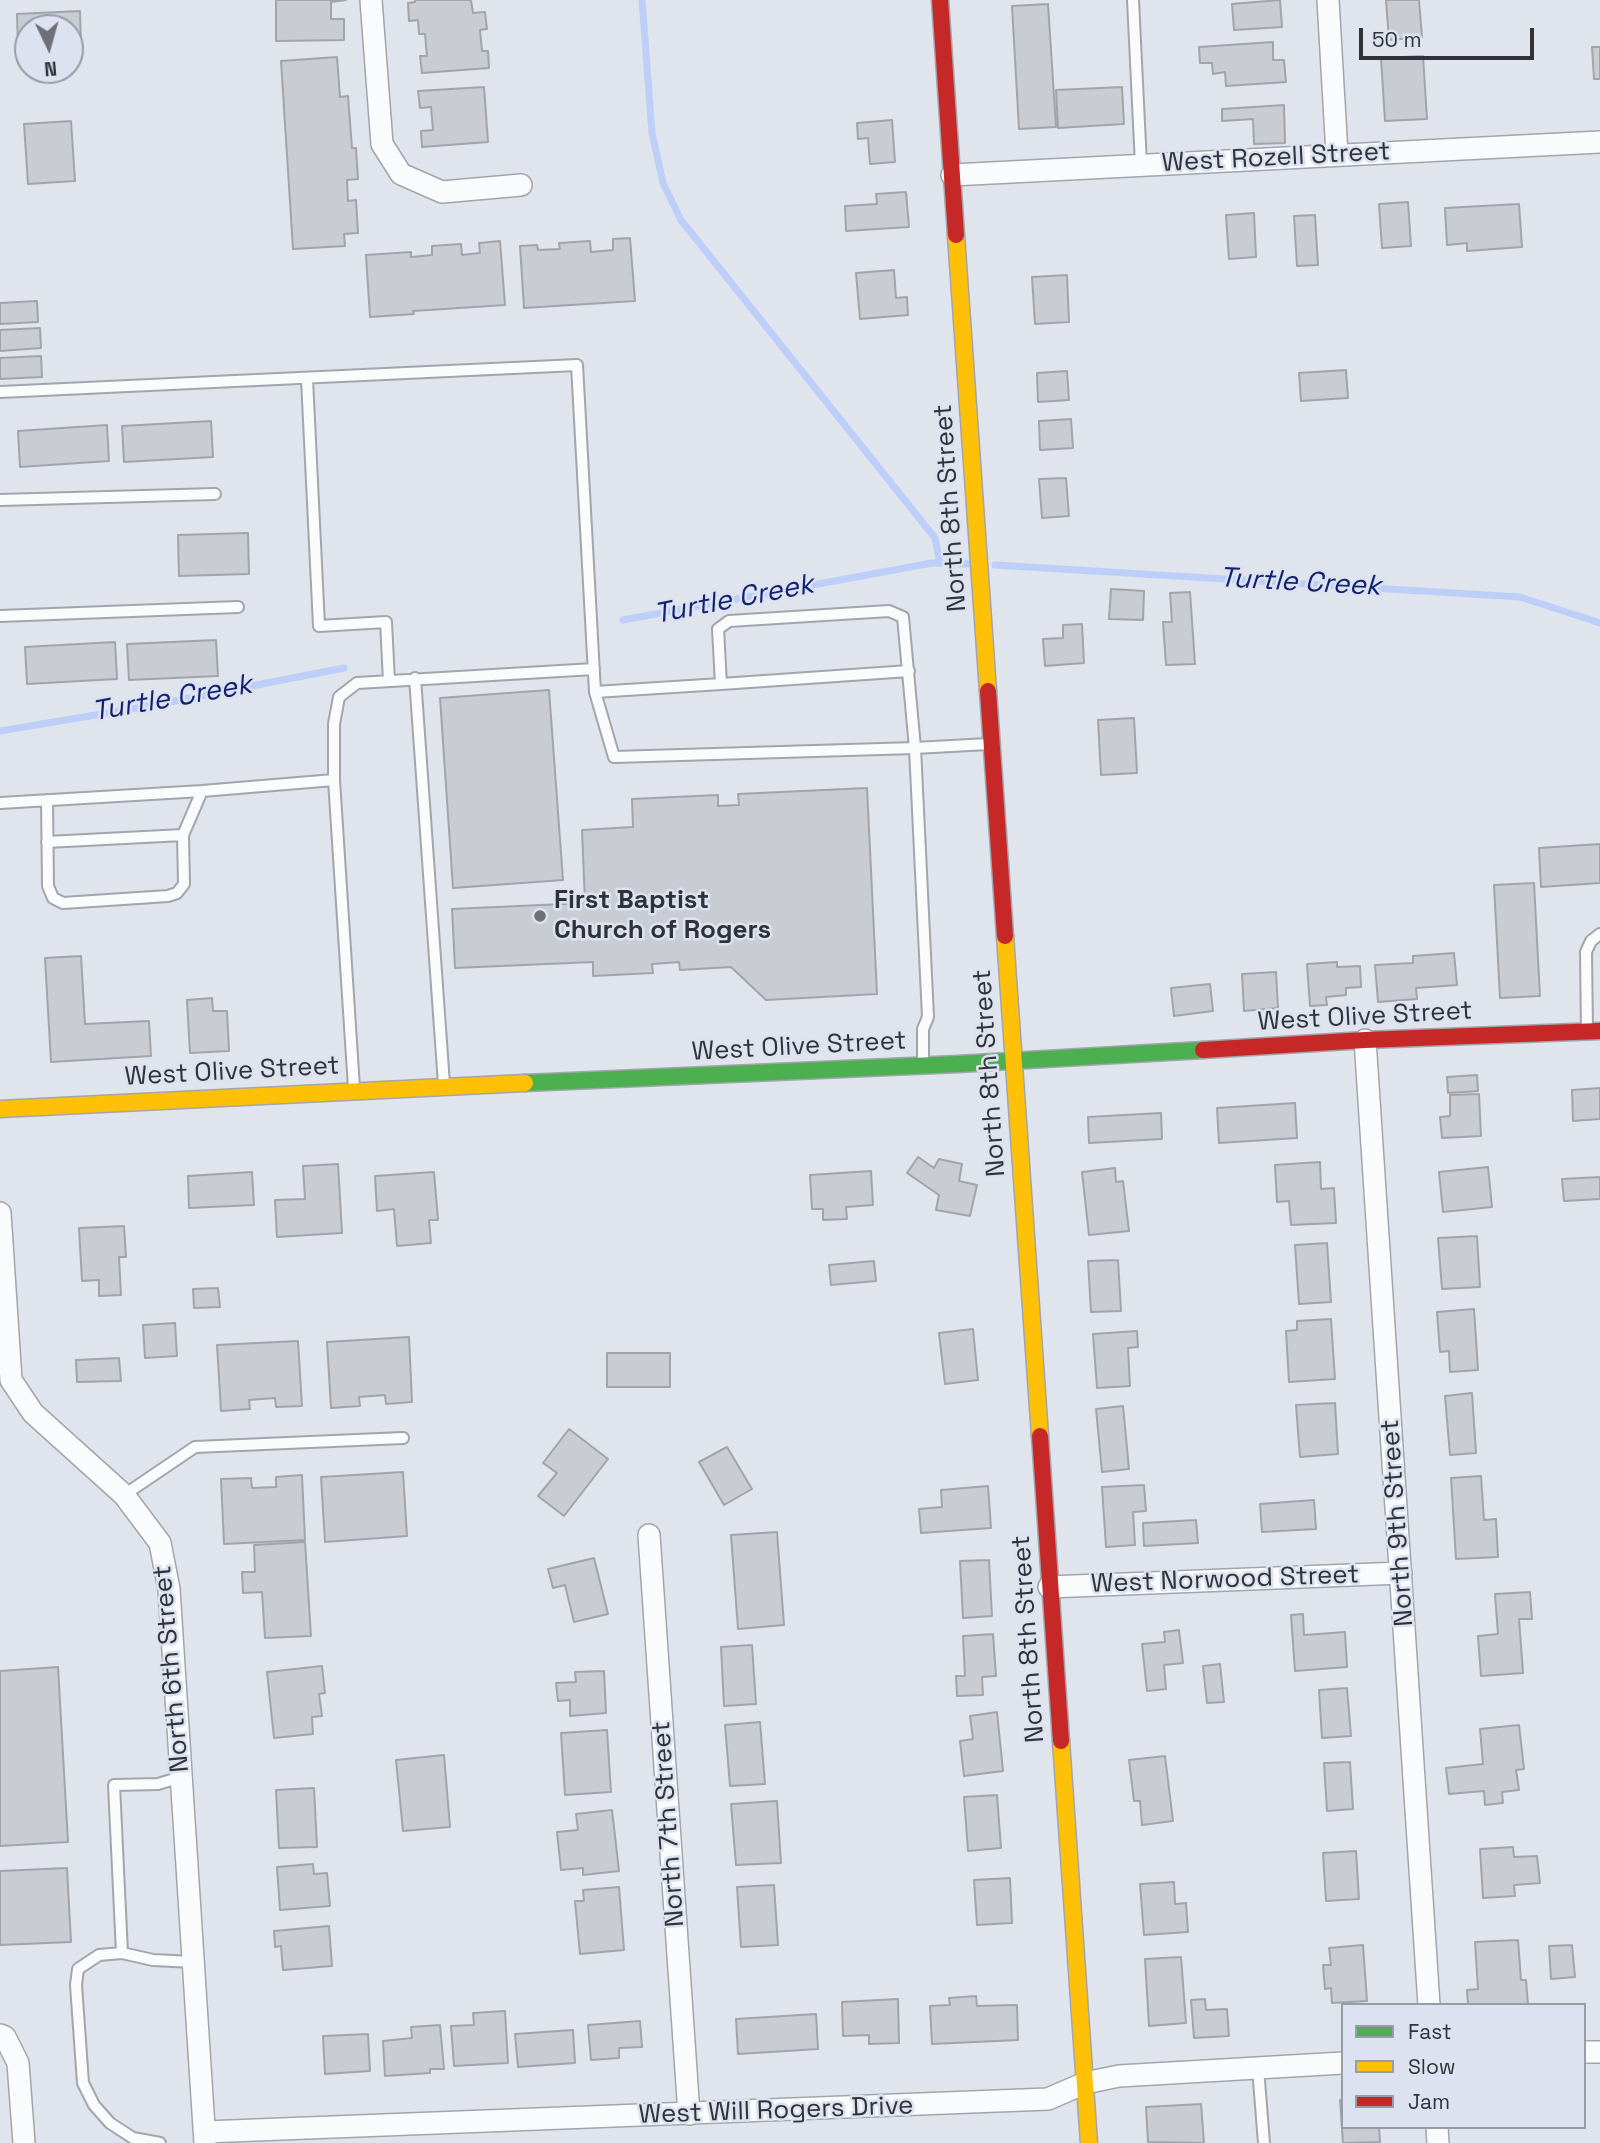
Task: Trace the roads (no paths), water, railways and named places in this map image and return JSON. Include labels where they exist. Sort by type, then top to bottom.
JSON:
[{"type":"main road","name":"North 8th Street","points":[[940,0],[1090,2143]]},
{"type":"main road","name":"West Olive Street","points":[[0,1109],[354,1090],[923,1066],[1365,1040],[1594,1031]]},
{"type":"street","points":[[371,0],[382,144],[401,174],[442,192],[521,185]]},
{"type":"street","points":[[1328,0],[1337,154]]},
{"type":"street","name":"West Rozell Street","points":[[952,175],[1600,142]]},
{"type":"street","name":"North 9th Street","points":[[1365,1040],[1429,2003]]},
{"type":"street","name":"North 6th Street","points":[[0,1213],[11,1380],[33,1413],[124,1495],[160,1543],[169,1589],[205,2137]]},
{"type":"street","name":"North 7th Street","points":[[649,1535],[689,2114]]},
{"type":"street","name":"West Norwood Street","points":[[1049,1587],[1401,1573]]},
{"type":"street","points":[[0,2035],[5,2037],[18,2063],[24,2143]]},
{"type":"street","name":"West Will Rogers Drive","points":[[205,2137],[1048,2099],[1085,2082],[1119,2076],[1341,2063]]},
{"type":"lane","points":[[1133,0],[1142,165]]},
{"type":"lane","points":[[0,393],[577,365],[596,692],[614,757],[991,744]]},
{"type":"lane","points":[[307,379],[319,626],[386,622],[388,681]]},
{"type":"lane","points":[[0,500],[215,494]]},
{"type":"lane","points":[[0,616],[238,607]]},
{"type":"lane","points":[[720,684],[718,629],[729,621],[889,611],[903,617],[915,748],[928,1017],[923,1029],[923,1066]]},
{"type":"lane","points":[[354,1090],[334,780],[334,724],[339,697],[357,683],[594,669]]},
{"type":"lane","points":[[596,692],[909,671]]},
{"type":"lane","points":[[415,678],[444,1087]]},
{"type":"lane","points":[[0,803],[334,780]]},
{"type":"lane","points":[[47,800],[48,886],[53,898],[63,903],[168,897],[184,884],[183,835],[202,791]]},
{"type":"lane","points":[[47,842],[183,835]]},
{"type":"lane","points":[[1594,1031],[1586,952],[1591,941],[1600,934]]},
{"type":"lane","points":[[124,1495],[195,1447],[403,1438]]},
{"type":"lane","points":[[122,1953],[114,1785],[158,1784],[181,1777]]},
{"type":"lane","points":[[160,2143],[133,2138],[110,2123],[94,2105],[83,2083],[76,1985],[78,1969],[99,1955],[122,1953],[153,1960],[193,1962]]},
{"type":"lane","points":[[1258,2068],[1264,2143]]},
{"type":"waterway","points":[[642,0],[652,133],[663,183],[681,220],[935,538],[940,563]]},
{"type":"waterway","name":"Turtle Creek","points":[[623,620],[932,563],[970,564]]},
{"type":"waterway","name":"Turtle Creek","points":[[995,565],[1520,597],[1600,623]]},
{"type":"waterway","name":"Turtle Creek","points":[[0,731],[149,706],[344,668]]},
{"type":"place","name":"First Baptist Church of Rogers","points":[[540,916]]}]
